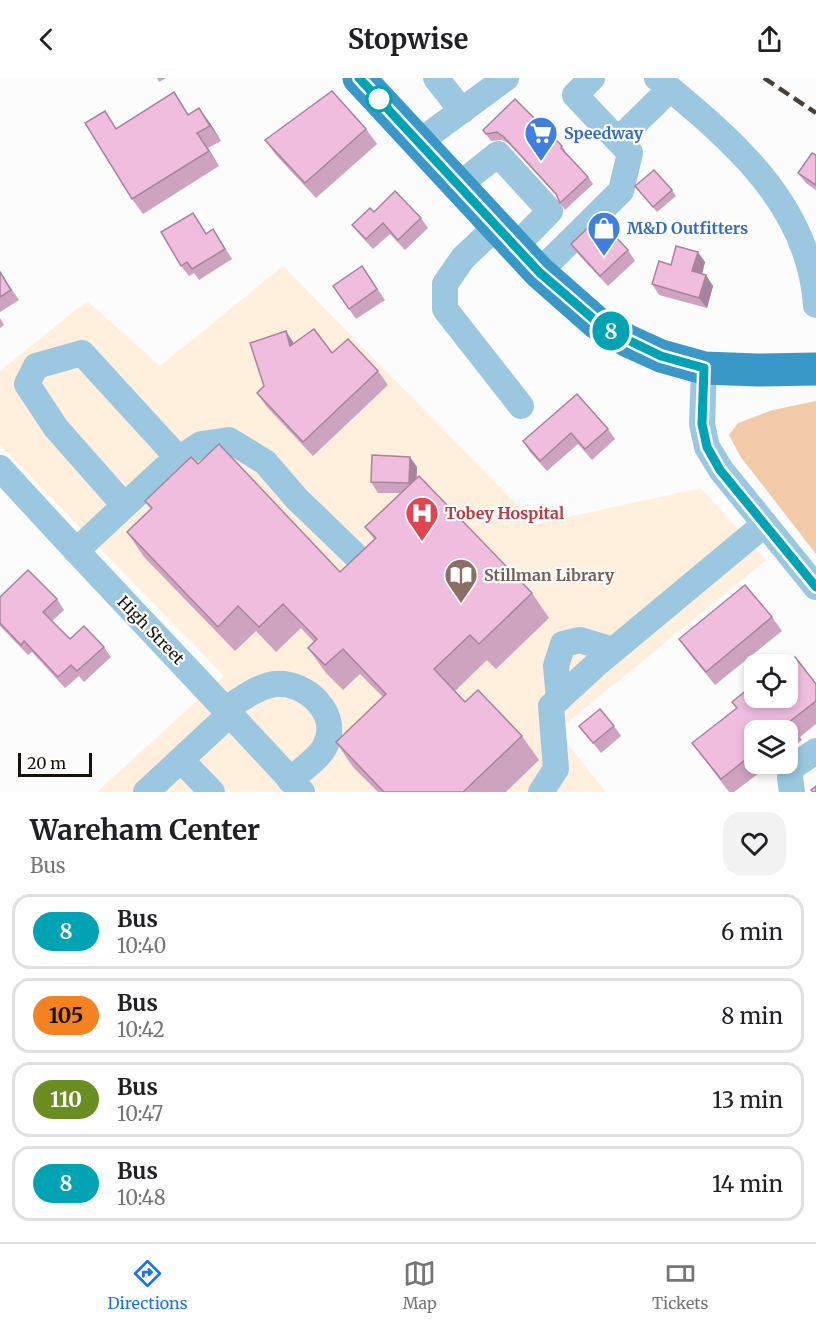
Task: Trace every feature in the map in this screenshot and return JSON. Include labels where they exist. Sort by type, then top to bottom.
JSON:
[{"type":"main road","points":[[359,78],[539,272],[597,322],[661,356],[704,368],[816,369]]},
{"type":"street","points":[[436,78],[462,111]]},
{"type":"street","points":[[419,142],[506,78]]},
{"type":"street","points":[[539,272],[621,191],[630,153],[575,95],[592,78]]},
{"type":"street","points":[[618,140],[663,83],[740,151],[772,189],[793,222],[806,251],[811,266],[816,305]]},
{"type":"street","points":[[459,185],[498,154],[550,211],[463,258],[445,284],[445,309],[521,406]]},
{"type":"street","points":[[124,505],[56,428],[27,384],[36,366],[82,353],[179,459]]},
{"type":"street","points":[[704,368],[702,424],[707,447],[720,470],[816,587]]},
{"type":"street","points":[[76,552],[164,469],[201,444],[229,440],[265,462],[297,499],[354,554]]},
{"type":"street","name":"High Street","points":[[0,468],[296,786]]},
{"type":"street","points":[[541,792],[556,769],[551,706],[614,650],[765,524]]},
{"type":"street","points":[[559,699],[556,666],[563,645],[580,640],[614,650]]},
{"type":"street","points":[[146,792],[181,760],[228,711],[254,692],[276,684],[300,689],[319,702],[328,722],[323,749],[296,786]]},
{"type":"street","points":[[792,792],[791,768],[816,751]]},
{"type":"street","points":[[181,760],[212,792]]},
{"type":"shaded area","name":"Tobey Hospital","points":[[283,266],[536,524],[701,488],[766,560],[557,731],[606,792],[97,792],[224,676],[0,445],[0,371],[87,301],[160,366]]},
{"type":"shaded area","points":[[816,401],[816,554],[740,456],[729,435],[738,423],[773,410]]},
{"type":"building","points":[[332,91],[366,129],[305,183],[265,140]]},
{"type":"building","points":[[174,92],[188,115],[199,108],[210,126],[197,133],[209,151],[132,199],[85,123],[105,111],[116,129]]},
{"type":"building","points":[[515,99],[562,146],[561,148],[588,177],[560,203],[556,194],[504,137],[497,132],[486,134],[483,130]]},
{"type":"building","points":[[812,153],[816,155],[816,185],[798,173]]},
{"type":"building","points":[[654,170],[672,190],[653,207],[635,186]]},
{"type":"building","points":[[395,191],[421,218],[398,240],[383,223],[366,239],[352,225],[370,208],[374,212]]},
{"type":"building","points":[[193,213],[206,234],[213,229],[225,249],[192,269],[187,262],[181,266],[161,232]]},
{"type":"building","points":[[598,218],[628,250],[600,276],[571,244]]},
{"type":"building","points":[[676,246],[698,252],[692,271],[706,275],[699,298],[652,284],[659,261],[671,265]]},
{"type":"building","points":[[362,266],[377,289],[349,309],[333,286]]},
{"type":"building","points":[[0,272],[11,290],[0,297]]},
{"type":"building","points":[[314,329],[332,353],[348,339],[378,371],[303,442],[257,393],[264,386],[250,343],[286,331],[290,346]]},
{"type":"building","points":[[577,394],[608,429],[585,449],[571,433],[540,461],[523,441]]},
{"type":"building","points":[[219,444],[340,572],[376,538],[365,527],[419,476],[532,593],[479,644],[470,635],[434,669],[465,702],[478,690],[522,736],[463,792],[384,792],[336,742],[386,694],[343,649],[325,665],[308,648],[317,639],[283,604],[259,627],[238,606],[218,627],[127,532],[152,508],[145,501],[191,457],[198,464]]},
{"type":"building","points":[[372,455],[410,457],[409,483],[371,482]]},
{"type":"building","points":[[28,570],[57,599],[43,612],[70,639],[84,626],[104,647],[77,671],[71,665],[58,677],[24,641],[21,645],[0,623],[0,597]]},
{"type":"building","points":[[745,585],[772,617],[706,672],[679,639]]},
{"type":"building","points":[[798,661],[816,684],[816,701],[792,720],[744,720],[744,761],[721,779],[692,743],[737,708],[732,702],[744,692],[744,708],[798,708]]},
{"type":"building","points":[[600,709],[614,726],[593,743],[579,726]]},
{"type":"railway","points":[[764,78],[816,113]]},
{"type":"bus line","name":"8","points":[[359,78],[539,272],[597,322],[661,356],[704,368],[702,424],[707,447],[720,470],[816,587]]},
{"type":"place","name":"Speedway","points":[[541,162]]},
{"type":"place","name":"M&D Outfitters","points":[[604,257]]},
{"type":"place","name":"Tobey Hospital","points":[[422,542]]},
{"type":"place","name":"Stillman Library","points":[[461,604]]}]
